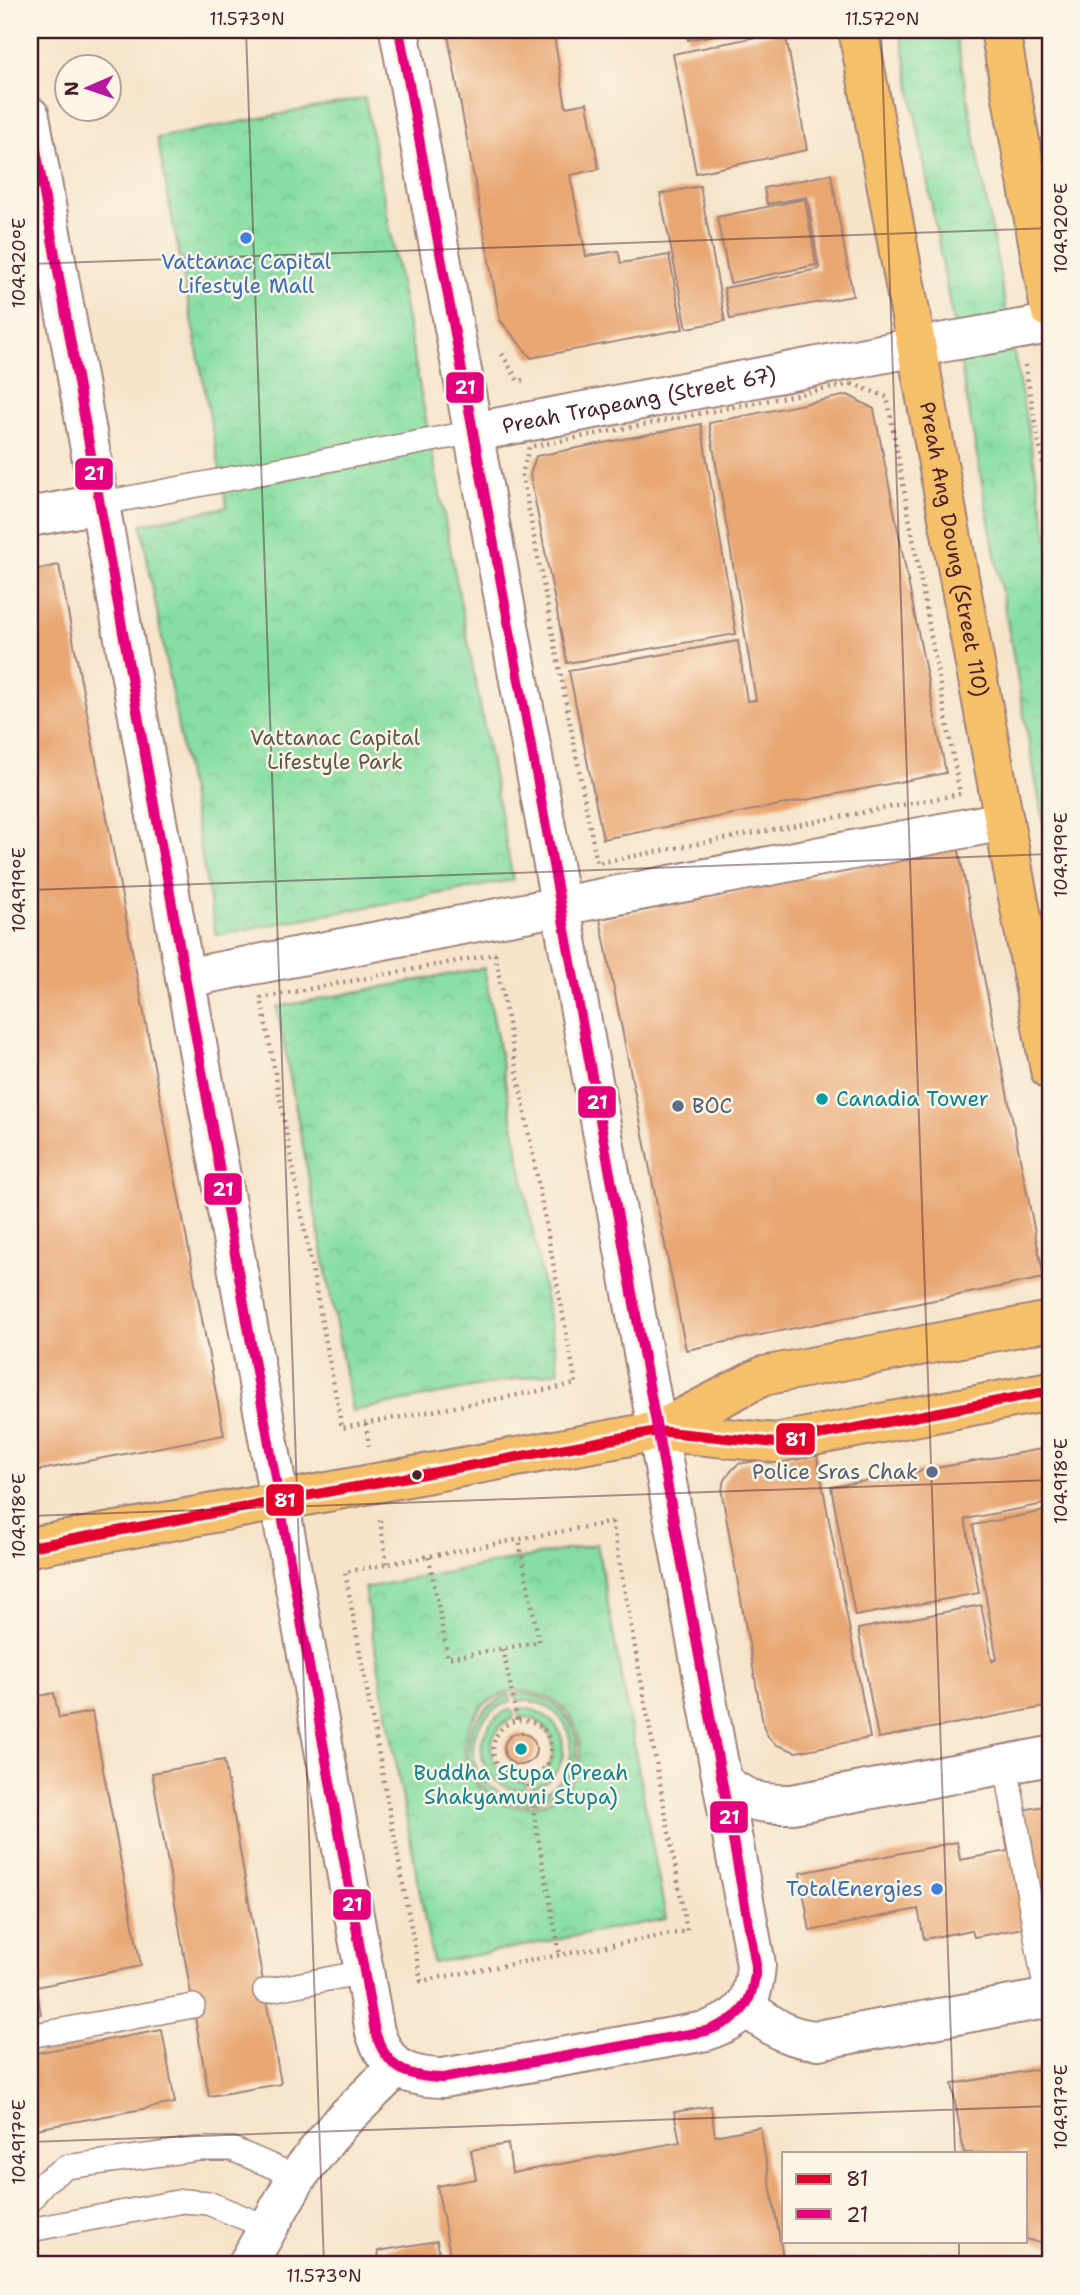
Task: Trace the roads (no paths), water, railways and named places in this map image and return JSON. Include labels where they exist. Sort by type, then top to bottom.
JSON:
[{"type":"main road","name":"Preah Ang Doung (Street 110)","points":[[858,30],[1050,1070]]},
{"type":"main road","points":[[1000,30],[1050,309]]},
{"type":"main road","points":[[657,1431],[763,1376],[1050,1321]]},
{"type":"main road","points":[[30,1548],[657,1431],[776,1443],[1050,1391]]},
{"type":"street","points":[[30,116],[238,1269],[277,1502],[375,2032],[381,2051],[396,2068],[418,2077],[443,2078],[706,2031],[728,2023],[745,2007],[754,1987],[756,1965],[399,30]]},
{"type":"street","name":"Preah Trapeang (Street 67)","points":[[474,432],[1050,324]]},
{"type":"street","name":"Preah Trapeang (Street 67)","points":[[30,517],[99,504]]},
{"type":"street","points":[[185,978],[1004,821]]},
{"type":"street","points":[[722,1782],[742,1797],[767,1805],[792,1804],[1050,1756]]},
{"type":"street","points":[[745,2007],[797,2039],[818,2040],[1049,1999]]},
{"type":"street","points":[[255,2254],[297,2177],[339,2124],[396,2068]]},
{"type":"lane","name":"Preah Trapeang (Street 67)","points":[[99,504],[474,432]]},
{"type":"lane","points":[[1006,1765],[1049,1999]]},
{"type":"lane","points":[[265,1991],[364,1972]]},
{"type":"lane","points":[[30,2036],[193,2006]]},
{"type":"lane","points":[[30,2201],[44,2182],[66,2167],[198,2149],[232,2149],[297,2177]]},
{"type":"lane","points":[[30,2230],[183,2201],[208,2203],[255,2254]]},
{"type":"place","name":"Vattanac Capital Lifestyle Mall","points":[[246,238]]},
{"type":"place","name":"Canadia Tower","points":[[822,1099]]},
{"type":"place","name":"BOC","points":[[678,1106]]},
{"type":"place","name":"Police Sras Chak","points":[[932,1472]]},
{"type":"place","name":"Buddha Stupa (Preah Shakyamuni Stupa)","points":[[521,1749]]},
{"type":"place","name":"TotalEnergies","points":[[937,1889]]},
{"type":"park label","name":"Vattanac Capital Lifestyle Park","points":[[335,750]]}]
